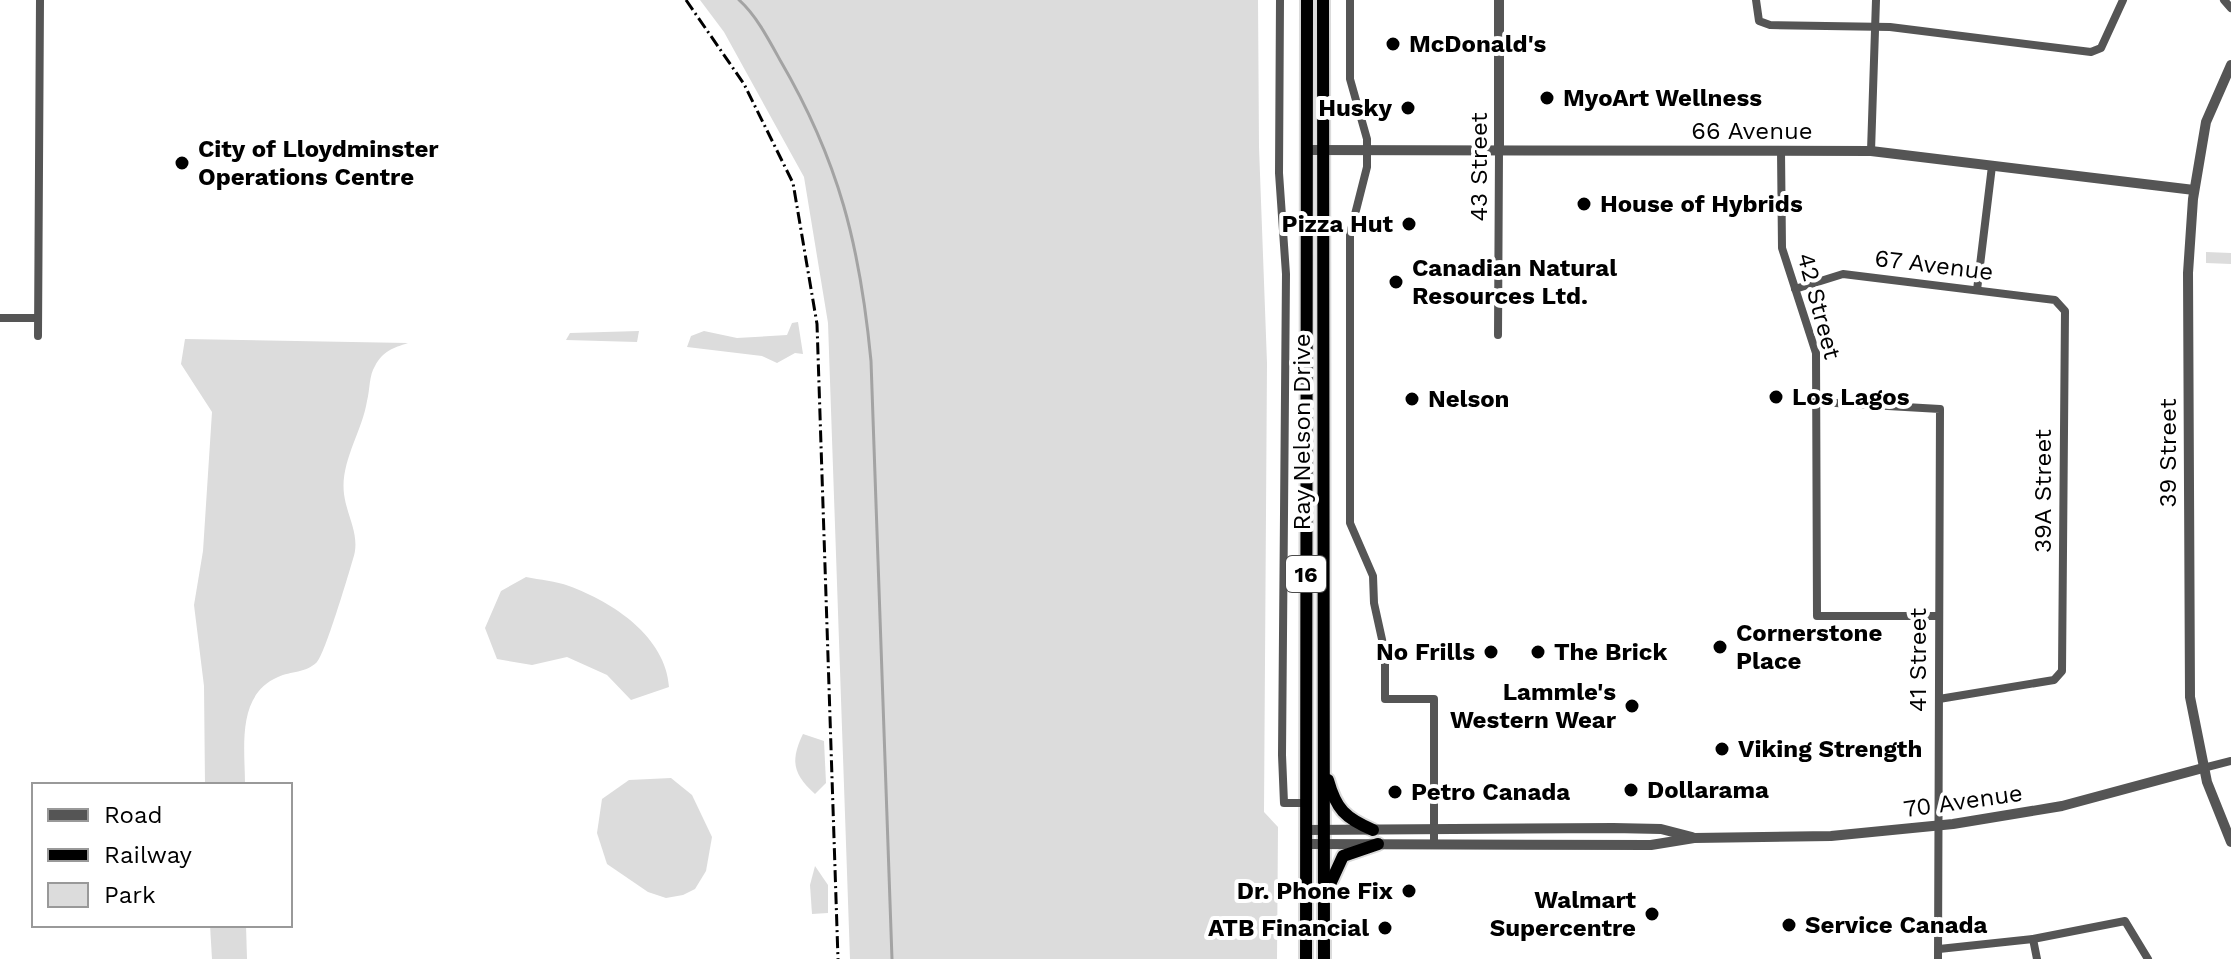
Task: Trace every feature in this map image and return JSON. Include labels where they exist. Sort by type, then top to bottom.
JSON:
[{"type":"highway","name":"Ray Nelson Drive","points":[[1306,959],[1307,0]]},
{"type":"highway","name":"Ray Nelson Drive","points":[[1323,0],[1324,959]]},
{"type":"highway","points":[[1323,760],[1339,810],[1347,818],[1373,830]]},
{"type":"highway","points":[[1323,900],[1343,856],[1378,844]]},
{"type":"street","points":[[38,336],[40,0]]},
{"type":"street","points":[[1280,0],[1279,173],[1286,274],[1282,755],[1284,803],[1306,803]]},
{"type":"street","points":[[1350,0],[1350,79],[1366,126],[1367,151],[1350,234],[1350,523],[1373,576],[1374,603],[1385,653],[1385,699],[1434,699],[1434,844]]},
{"type":"street","name":"43 Street","points":[[1498,335],[1499,0]]},
{"type":"street","points":[[1756,0],[1759,21],[1770,25],[1876,26],[2091,52],[2101,48],[2123,0]]},
{"type":"street","points":[[1871,151],[1876,0]]},
{"type":"street","points":[[2224,0],[2231,8]]},
{"type":"street","name":"39 Street","points":[[2231,65],[2206,122],[2188,247],[2189,667],[2192,711],[2203,768],[2231,842]]},
{"type":"street","name":"66 Avenue","points":[[1307,150],[1871,151],[2194,190]]},
{"type":"street","name":"42 Street","points":[[1781,151],[1782,248],[1816,353],[1817,616],[1938,616]]},
{"type":"street","points":[[1977,290],[1992,166]]},
{"type":"street","name":"67 Avenue","points":[[1795,289],[1843,274],[2055,300],[2065,311]]},
{"type":"street","name":"39A Street","points":[[1939,699],[2054,680],[2062,671],[2065,311]]},
{"type":"street","points":[[0,318],[38,318]]},
{"type":"street","name":"41 Street","points":[[1818,402],[1940,409],[1938,954]]},
{"type":"street","name":"70 Avenue","points":[[1306,844],[1651,845],[1694,838],[1831,836],[1939,826],[2062,806],[2231,761]]},
{"type":"street","name":"70 Avenue","points":[[1306,830],[1661,829],[1694,838]]},
{"type":"street","points":[[1938,954],[2125,921],[2148,959]]},
{"type":"street","points":[[2033,939],[2037,959]]},
{"type":"green space","points":[[700,0],[1258,0],[1259,147],[1267,363],[1264,812],[1278,827],[1277,959],[850,959],[828,323],[804,177],[724,32]]},
{"type":"green space","points":[[2206,252],[2231,253],[2231,264],[2206,263]]},
{"type":"green space","points":[[798,322],[803,354],[795,353],[777,363],[762,356],[687,347],[691,336],[704,331],[737,338],[787,335],[792,323]]},
{"type":"green space","points":[[639,331],[637,342],[566,340],[570,333]]},
{"type":"green space","points":[[185,339],[408,343],[385,353],[373,370],[364,413],[348,459],[344,494],[355,551],[321,656],[313,666],[278,677],[255,696],[249,709],[244,739],[245,783],[205,783],[204,686],[194,605],[203,551],[212,412],[181,364]]},
{"type":"green space","points":[[526,577],[569,586],[619,612],[648,637],[658,652],[666,669],[669,687],[631,700],[607,675],[567,657],[532,665],[497,659],[485,628],[501,591]]},
{"type":"green space","points":[[803,734],[824,741],[826,783],[815,794],[802,780],[796,767],[796,752]]},
{"type":"green space","points":[[671,778],[692,795],[712,837],[706,871],[695,889],[666,898],[648,892],[607,864],[597,833],[602,799],[629,780]]},
{"type":"green space","points":[[815,866],[828,885],[828,913],[812,914],[810,885]]},
{"type":"green space","points":[[210,927],[246,927],[247,959],[212,959]]},
{"type":"waterway","points":[[739,0],[767,36],[818,133],[844,205],[860,280],[871,361],[892,959]]},
{"type":"railway","points":[[686,0],[744,84],[793,183],[817,324],[838,959]]},
{"type":"place","name":"McDonald's","points":[[1393,44]]},
{"type":"place","name":"MyoArt Wellness","points":[[1547,98]]},
{"type":"place","name":"Husky","points":[[1408,108]]},
{"type":"place","name":"City of Lloydminster Operations Centre","points":[[182,163]]},
{"type":"place","name":"House of Hybrids","points":[[1584,204]]},
{"type":"place","name":"Pizza Hut","points":[[1409,224]]},
{"type":"place","name":"Canadian Natural Resources Ltd.","points":[[1396,282]]},
{"type":"place","name":"Los Lagos","points":[[1776,397]]},
{"type":"place","name":"Nelson","points":[[1412,399]]},
{"type":"place","name":"Cornerstone Place","points":[[1720,647]]},
{"type":"place","name":"No Frills","points":[[1491,652]]},
{"type":"place","name":"The Brick","points":[[1538,652]]},
{"type":"place","name":"Lammle's Western Wear","points":[[1632,706]]},
{"type":"place","name":"Viking Strength","points":[[1722,749]]},
{"type":"place","name":"Dollarama","points":[[1631,790]]},
{"type":"place","name":"Petro Canada","points":[[1395,792]]},
{"type":"place","name":"Dr. Phone Fix","points":[[1409,891]]},
{"type":"place","name":"Walmart Supercentre","points":[[1652,914]]},
{"type":"place","name":"Service Canada","points":[[1789,925]]},
{"type":"place","name":"ATB Financial","points":[[1385,928]]}]
